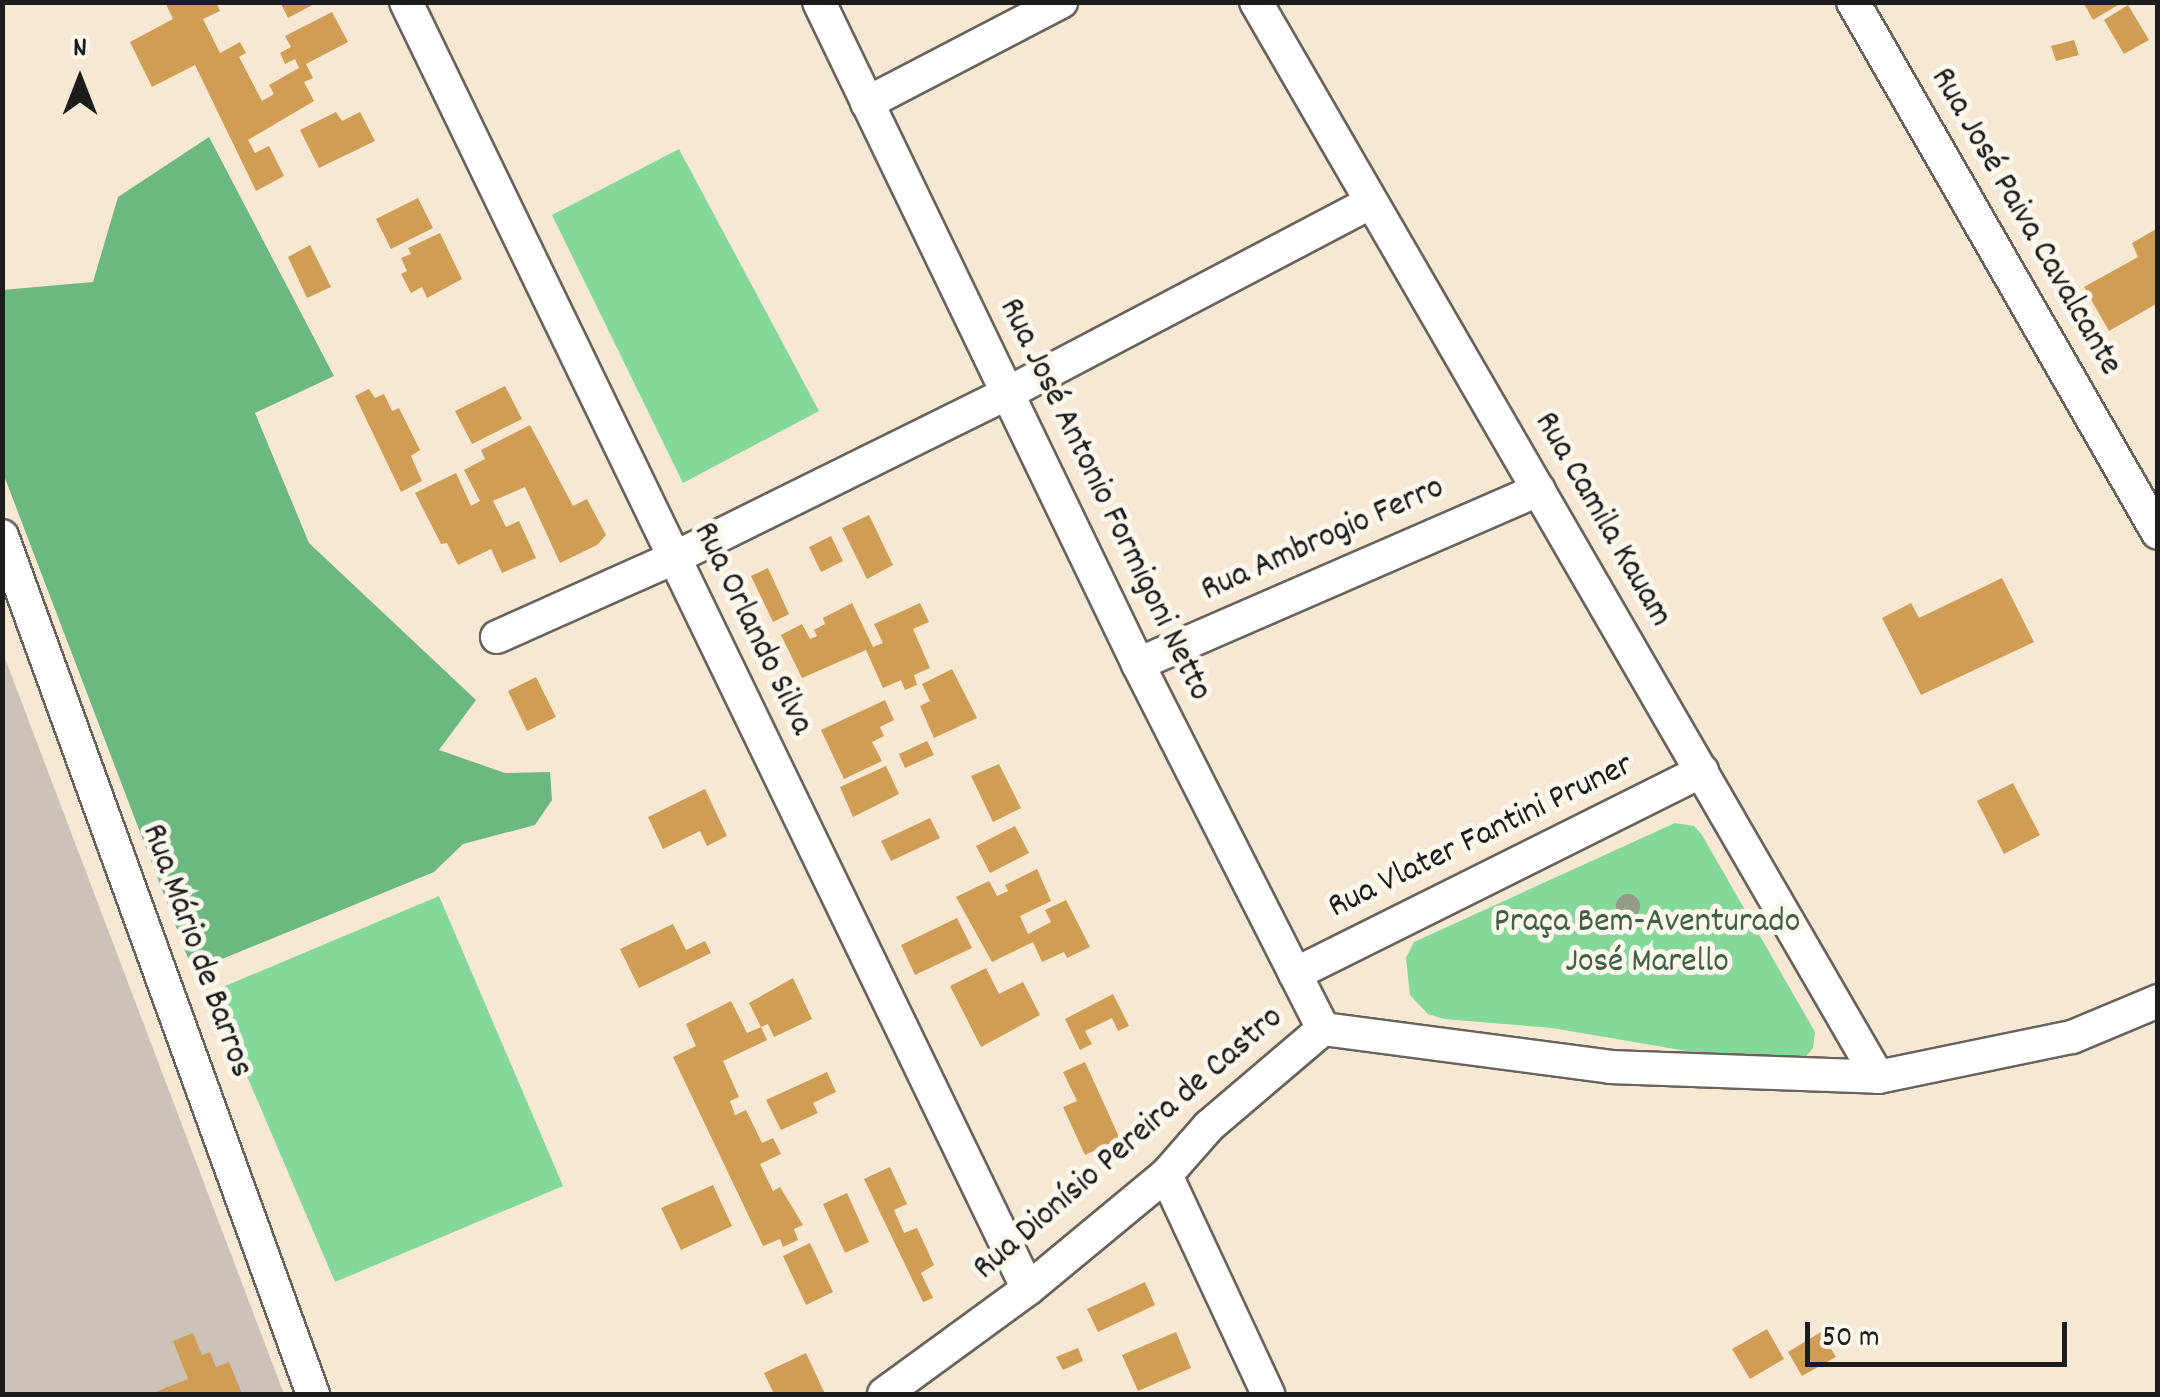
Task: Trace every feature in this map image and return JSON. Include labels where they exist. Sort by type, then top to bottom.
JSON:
[{"type":"street","name":"Rua Orlando Silva","points":[[406,2],[1028,1289]]},
{"type":"street","name":"Rua José Antonio Formigoni Netto","points":[[819,2],[1138,664],[1323,1029]]},
{"type":"street","points":[[867,103],[1060,2]]},
{"type":"street","name":"Rua Camila Kauam","points":[[1256,2],[1878,1077]]},
{"type":"street","name":"Rua José Paiva Cavalcante","points":[[1853,2],[2158,533]]},
{"type":"street","points":[[497,637],[674,558],[1008,393],[1370,202]]},
{"type":"street","name":"Rua Ambrogio Ferro","points":[[1138,664],[1539,490]]},
{"type":"street","name":"Rua Mário de Barros","points":[[2,536],[313,1394]]},
{"type":"street","name":"Rua Vlater Fantini Pruner","points":[[1295,974],[1702,771]]},
{"type":"street","name":"Rua Dionísio Pereira de Castro","points":[[884,1394],[1028,1289],[1166,1175],[1209,1126],[1323,1029],[1610,1067],[1878,1077],[2072,1038],[2158,1001]]},
{"type":"street","points":[[1166,1175],[1268,1394]]},
{"type":"shaded area","points":[[3,653],[284,1394],[3,1394]]},
{"type":"green space","points":[[209,137],[334,376],[255,413],[309,543],[476,700],[439,750],[505,773],[550,772],[552,800],[535,825],[463,844],[434,872],[193,971],[3,473],[2,290],[93,282],[118,197]]},
{"type":"green space","points":[[679,149],[819,411],[683,483],[552,215]]},
{"type":"green space","name":"Praça Bem-Aventurado José Marello","points":[[1675,823],[1694,826],[1702,835],[1815,1032],[1813,1048],[1802,1061],[1769,1065],[1552,1028],[1444,1019],[1428,1014],[1410,995],[1406,958],[1414,942]]},
{"type":"green space","points":[[439,896],[563,1186],[335,1282],[211,992]]},
{"type":"building","points":[[165,2],[216,2],[220,11],[203,19],[220,53],[240,42],[246,53],[239,57],[262,101],[274,94],[269,85],[299,68],[295,59],[285,64],[280,53],[291,47],[285,36],[332,12],[348,42],[306,64],[313,78],[304,82],[314,101],[248,140],[255,153],[269,146],[284,176],[256,191],[195,65],[152,87],[130,42],[173,19]]},
{"type":"building","points":[[280,2],[318,2],[288,18]]},
{"type":"building","points":[[2083,2],[2123,2],[2093,20]]},
{"type":"building","points":[[2128,5],[2149,40],[2124,54],[2104,20]]},
{"type":"building","points":[[2074,40],[2079,55],[2056,61],[2051,46]]},
{"type":"building","points":[[336,112],[342,121],[360,112],[375,141],[319,168],[300,130]]},
{"type":"building","points":[[418,198],[433,228],[391,249],[376,219]]},
{"type":"building","points":[[2158,228],[2158,303],[2109,331],[2084,287],[2138,257],[2132,243]]},
{"type":"building","points":[[440,233],[462,279],[427,298],[422,287],[411,293],[401,274],[407,271],[401,258],[411,254],[408,248]]},
{"type":"building","points":[[310,245],[331,287],[307,298],[288,257]]},
{"type":"building","points":[[505,386],[522,419],[472,444],[455,411]]},
{"type":"building","points":[[369,389],[375,398],[384,394],[392,411],[399,408],[420,450],[411,456],[422,481],[401,492],[355,396]]},
{"type":"building","points":[[530,425],[573,506],[587,499],[606,535],[597,545],[560,563],[525,487],[493,501],[506,527],[519,521],[536,558],[502,573],[491,549],[458,565],[447,543],[441,544],[415,493],[456,473],[471,506],[480,501],[464,470],[485,459],[481,450]]},
{"type":"building","points":[[869,515],[893,565],[867,579],[842,528]]},
{"type":"building","points":[[831,536],[843,561],[821,572],[809,547]]},
{"type":"building","points":[[768,568],[789,614],[773,622],[751,576]]},
{"type":"building","points":[[2002,578],[2034,642],[1921,695],[1882,618],[1911,603],[1919,618]]},
{"type":"building","points":[[852,603],[873,647],[883,643],[874,624],[920,603],[929,622],[913,629],[930,668],[914,675],[917,685],[905,690],[901,680],[883,688],[866,650],[802,678],[781,635],[802,624],[810,639],[817,636],[814,630],[825,624],[823,618]]},
{"type":"building","points":[[952,669],[977,718],[934,738],[920,706],[930,701],[922,684]]},
{"type":"building","points":[[536,677],[556,717],[527,731],[508,691]]},
{"type":"building","points":[[885,700],[894,720],[880,727],[884,736],[872,742],[882,761],[844,779],[821,730]]},
{"type":"building","points":[[927,741],[934,755],[905,768],[899,754]]},
{"type":"building","points":[[999,764],[1021,808],[993,822],[971,776]]},
{"type":"building","points":[[886,766],[899,794],[853,817],[840,787]]},
{"type":"building","points":[[2013,783],[2040,835],[2004,854],[1977,801]]},
{"type":"building","points":[[705,789],[727,836],[707,846],[700,831],[663,849],[648,817]]},
{"type":"building","points":[[930,818],[940,838],[891,861],[881,841]]},
{"type":"building","points":[[1015,826],[1029,853],[990,873],[976,846]]},
{"type":"building","points":[[1037,869],[1051,901],[1020,916],[1028,934],[1051,922],[1045,910],[1066,900],[1090,947],[1067,958],[1064,952],[1042,962],[1033,942],[992,962],[956,897],[989,881],[997,896],[1008,891],[1005,885]]},
{"type":"building","points":[[957,918],[972,948],[915,975],[901,945]]},
{"type":"building","points":[[673,924],[686,950],[705,941],[711,953],[639,988],[620,949]]},
{"type":"building","points":[[986,968],[999,994],[1023,982],[1040,1015],[981,1047],[950,986]]},
{"type":"building","points":[[793,978],[812,1019],[774,1037],[768,1024],[761,1027],[749,1003]]},
{"type":"building","points":[[1113,994],[1129,1026],[1118,1031],[1112,1018],[1085,1031],[1092,1044],[1080,1050],[1065,1019]]},
{"type":"building","points":[[731,1001],[747,1033],[761,1027],[767,1040],[723,1061],[739,1097],[730,1101],[735,1115],[746,1110],[762,1143],[773,1138],[781,1154],[760,1164],[773,1191],[780,1187],[803,1225],[794,1229],[798,1240],[783,1247],[780,1239],[763,1246],[673,1057],[696,1046],[686,1024]]},
{"type":"building","points":[[1085,1062],[1120,1139],[1085,1155],[1063,1107],[1077,1101],[1063,1072]]},
{"type":"building","points":[[827,1072],[836,1092],[813,1103],[818,1113],[781,1130],[766,1100]]},
{"type":"building","points":[[890,1167],[907,1204],[894,1210],[904,1233],[917,1228],[934,1265],[921,1273],[933,1298],[923,1302],[864,1179]]},
{"type":"building","points":[[713,1185],[732,1226],[681,1250],[661,1208]]},
{"type":"building","points":[[847,1193],[869,1242],[845,1253],[823,1204]]},
{"type":"building","points":[[810,1243],[833,1292],[806,1305],[783,1256]]},
{"type":"building","points":[[1145,1282],[1155,1305],[1098,1332],[1087,1309]]},
{"type":"building","points":[[1767,1329],[1784,1359],[1750,1379],[1732,1349]]},
{"type":"building","points":[[1176,1332],[1191,1368],[1138,1391],[1122,1355]]},
{"type":"building","points":[[1821,1332],[1836,1357],[1802,1376],[1788,1352]]},
{"type":"building","points":[[193,1333],[202,1355],[210,1352],[216,1367],[229,1362],[242,1394],[150,1394],[188,1379],[173,1341]]},
{"type":"building","points":[[1078,1348],[1083,1361],[1063,1370],[1056,1357]]},
{"type":"building","points":[[806,1353],[825,1394],[774,1394],[764,1373]]}]
